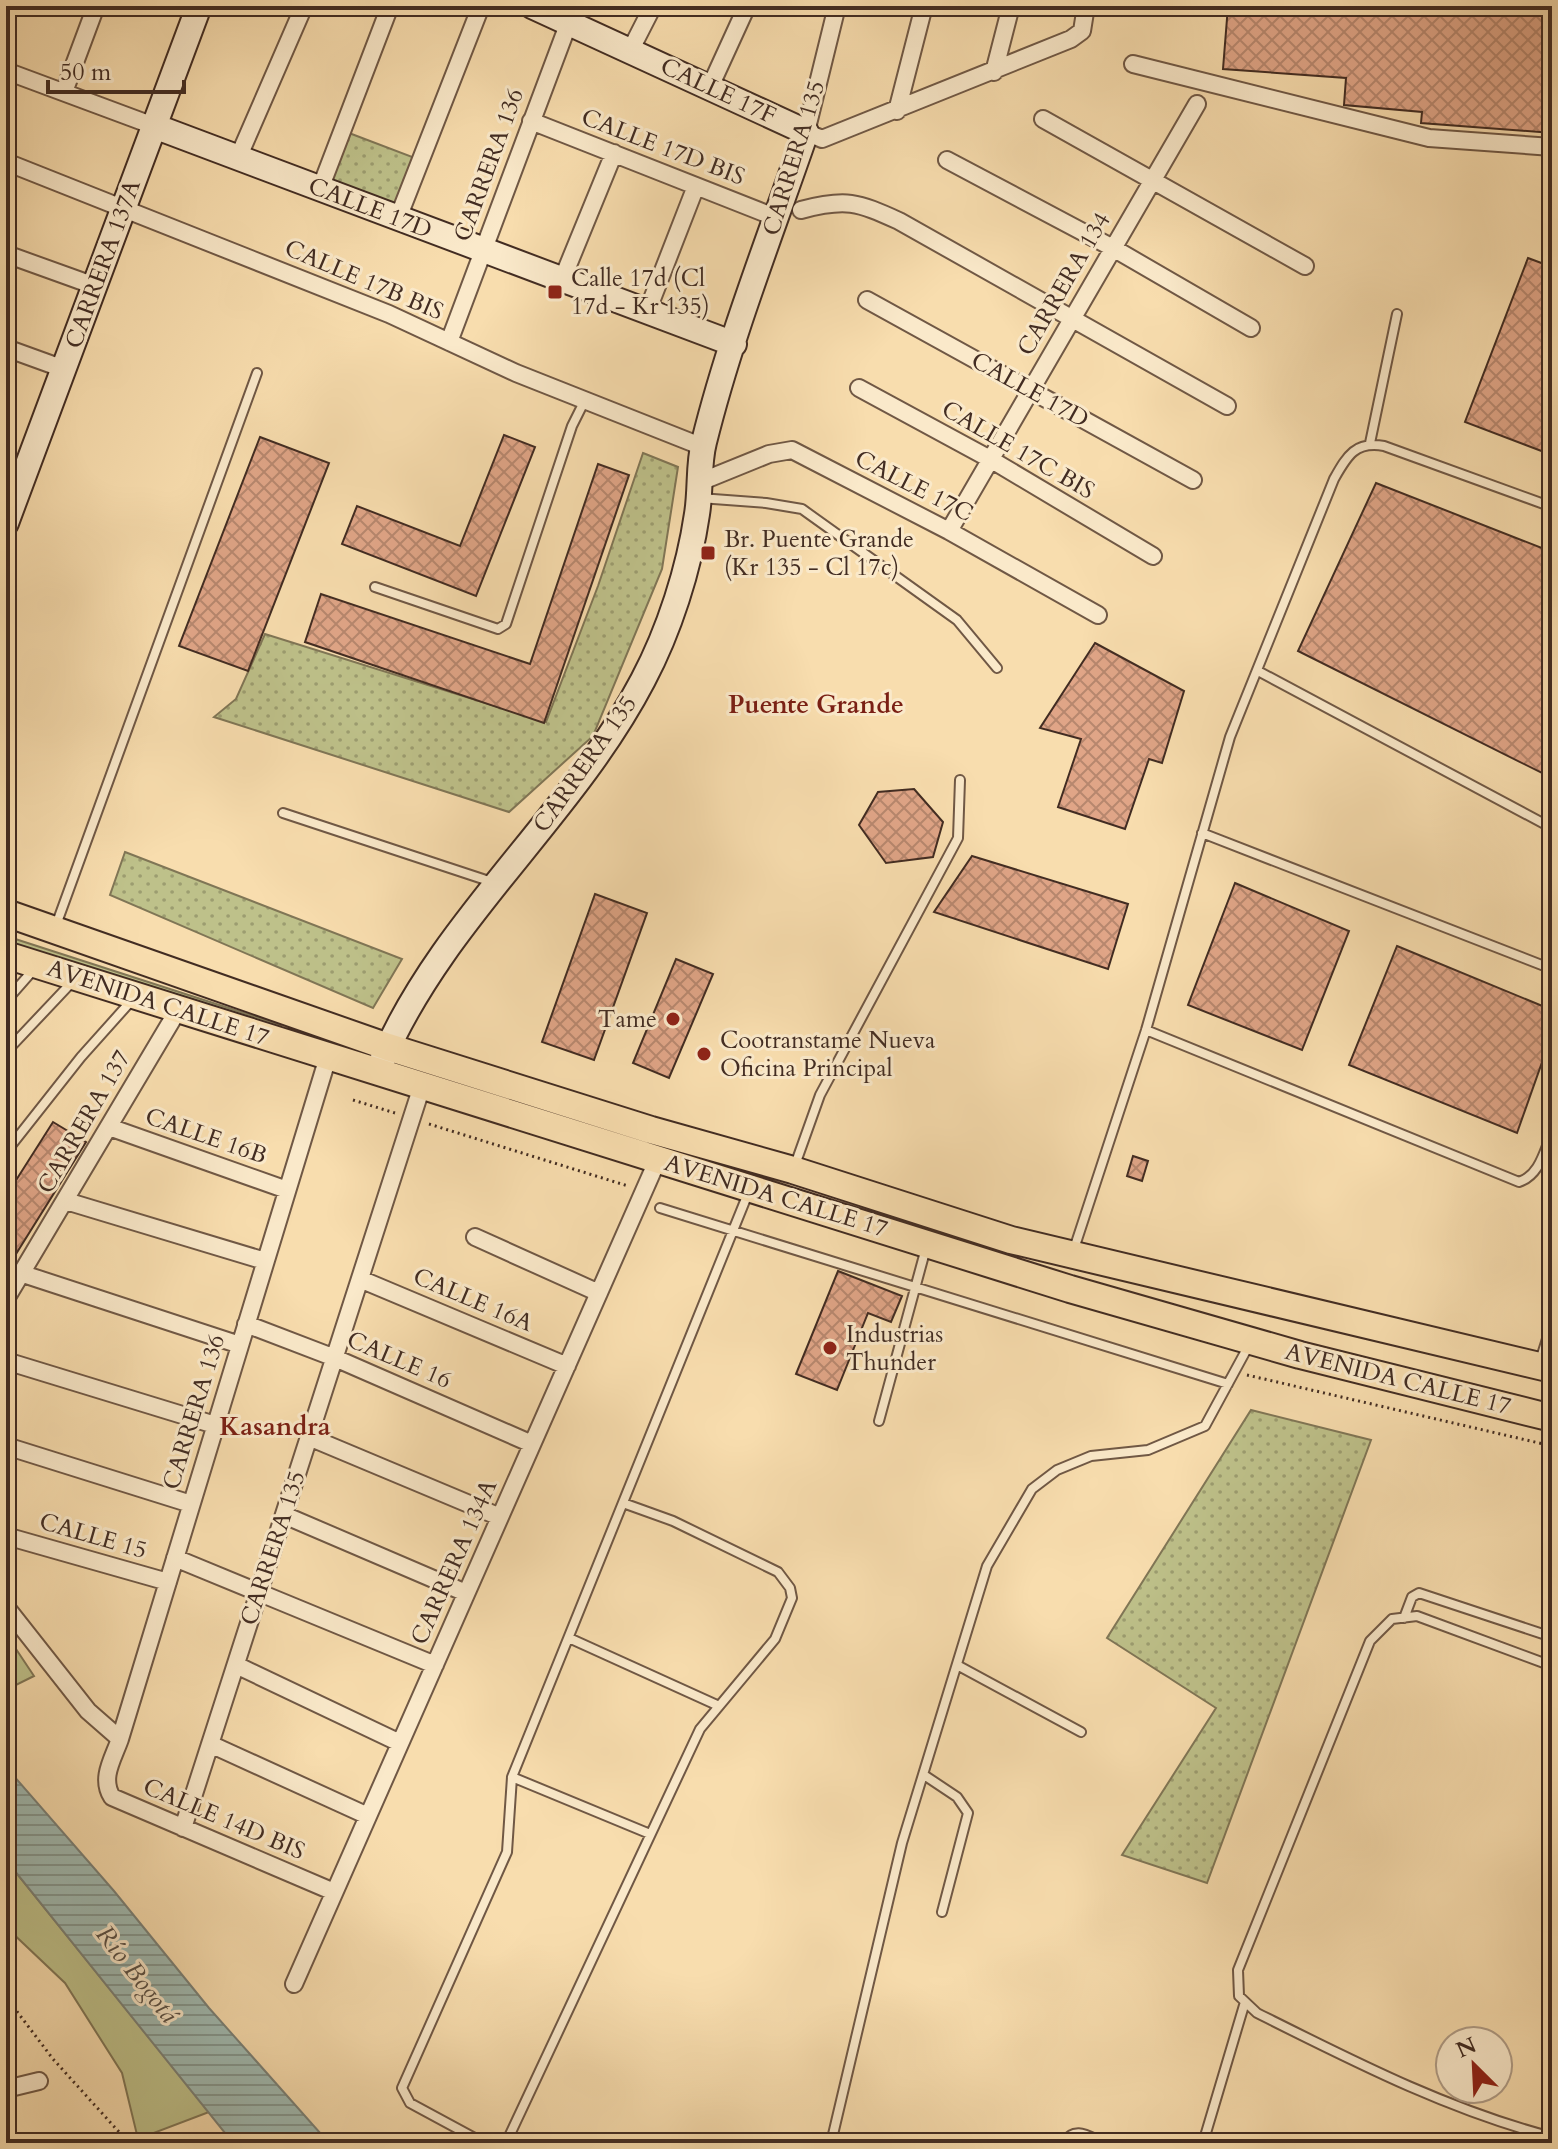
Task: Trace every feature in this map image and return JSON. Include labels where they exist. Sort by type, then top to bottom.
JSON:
[{"type":"main road","name":"AVENIDA CALLE 17","points":[[6,913],[388,1047],[651,1130],[793,1170],[919,1212],[1072,1257],[1545,1368]]},
{"type":"main road","name":"AVENIDA CALLE 17","points":[[6,955],[927,1244],[1251,1341],[1552,1418]]},
{"type":"street","points":[[64,92],[96,6]]},
{"type":"street","name":"CARRERA 137A","points":[[6,523],[199,6]]},
{"type":"street","points":[[238,158],[304,6]]},
{"type":"street","points":[[320,189],[390,6]]},
{"type":"street","points":[[398,218],[481,6]]},
{"type":"street","name":"CALLE 17F","points":[[532,6],[571,14],[630,51],[822,139],[1071,39],[1082,31],[1086,6]]},
{"type":"street","points":[[630,51],[653,6]]},
{"type":"street","points":[[710,87],[747,6]]},
{"type":"street","name":"CARRERA 135","points":[[377,1073],[412,999],[590,766],[644,680],[662,641],[697,517],[703,447],[734,344],[806,132],[837,6]]},
{"type":"street","points":[[897,111],[924,6]]},
{"type":"street","points":[[994,72],[1011,6]]},
{"type":"street","name":"CARRERA 136","points":[[449,342],[571,14]]},
{"type":"street","points":[[1133,64],[1429,138],[1552,147]]},
{"type":"street","name":"CALLE 17D","points":[[6,71],[734,344]]},
{"type":"street","name":"CARRERA 134","points":[[949,531],[1197,104]]},
{"type":"street","points":[[1043,119],[1305,266]]},
{"type":"street","name":"CALLE 17D BIS","points":[[531,121],[777,218]]},
{"type":"street","points":[[562,280],[614,153]]},
{"type":"street","points":[[947,160],[1113,248],[1251,328]]},
{"type":"street","name":"CALLE 17B BIS","points":[[6,162],[389,314],[516,373],[703,447]]},
{"type":"street","points":[[647,312],[696,186]]},
{"type":"street","points":[[801,210],[840,201],[864,205],[899,221],[1227,406]]},
{"type":"street","points":[[6,254],[95,286]]},
{"type":"street","name":"CALLE 17D","points":[[867,300],[1193,480]]},
{"type":"street","points":[[6,348],[64,369]]},
{"type":"street","name":"CALLE 17C BIS","points":[[859,388],[990,459],[1153,556]]},
{"type":"street","name":"CALLE 17C","points":[[700,490],[769,454],[792,450],[949,531],[1098,615]]},
{"type":"street","name":"CARRERA 137","points":[[6,1299],[178,1010]]},
{"type":"street","name":"CARRERA 136","points":[[105,1779],[120,1739],[328,1057]]},
{"type":"street","name":"CARRERA 135","points":[[183,1828],[422,1086]]},
{"type":"street","name":"CALLE 16B","points":[[109,1127],[287,1190]]},
{"type":"street","name":"CARRERA 134A","points":[[294,1984],[658,1159]]},
{"type":"street","points":[[66,1201],[265,1261]]},
{"type":"street","points":[[475,1237],[599,1293]]},
{"type":"street","points":[[23,1274],[240,1345]]},
{"type":"street","name":"CALLE 16A","points":[[360,1279],[567,1366]]},
{"type":"street","name":"CALLE 16","points":[[246,1324],[335,1358],[532,1444]]},
{"type":"street","points":[[6,1361],[215,1425]]},
{"type":"street","points":[[309,1437],[500,1517]]},
{"type":"street","points":[[6,1446],[191,1504]]},
{"type":"street","points":[[284,1515],[466,1593]]},
{"type":"street","name":"CALLE 15","points":[[6,1536],[168,1582]]},
{"type":"street","name":"CALLE 15","points":[[175,1558],[435,1665]]},
{"type":"street","points":[[6,1607],[88,1711],[120,1739]]},
{"type":"street","points":[[236,1665],[400,1743]]},
{"type":"street","points":[[210,1744],[368,1816]]},
{"type":"street","name":"CALLE 14D BIS","points":[[105,1779],[112,1797],[334,1892]]},
{"type":"street","points":[[6,2089],[39,2081]]},
{"type":"lane","points":[[1370,443],[1397,314]]},
{"type":"lane","points":[[55,929],[257,373]]},
{"type":"lane","points":[[375,587],[502,628],[506,624],[572,426],[585,400]]},
{"type":"lane","points":[[1072,1257],[1146,1030],[1230,737],[1344,461],[1357,448],[1370,443],[1384,446],[1552,507]]},
{"type":"lane","points":[[700,490],[802,509],[957,620],[997,668]]},
{"type":"lane","points":[[1258,671],[1552,828]]},
{"type":"lane","points":[[793,1170],[820,1095],[958,838],[960,780]]},
{"type":"lane","points":[[283,813],[497,884]]},
{"type":"lane","points":[[1202,833],[1552,969]]},
{"type":"lane","points":[[6,1001],[38,965]]},
{"type":"lane","points":[[6,1052],[77,977]]},
{"type":"lane","points":[[6,1152],[81,1057],[135,996]]},
{"type":"lane","points":[[1146,1030],[1519,1182],[1529,1179],[1536,1171],[1552,1133]]},
{"type":"lane","points":[[484,2143],[410,2103],[402,2088],[507,1852],[512,1777],[750,1189]]},
{"type":"lane","points":[[660,1208],[1228,1384]]},
{"type":"lane","points":[[879,1421],[927,1244]]},
{"type":"lane","points":[[1545,1368],[1552,1323]]},
{"type":"lane","points":[[831,2143],[902,1843],[987,1566],[1032,1489],[1057,1470],[1091,1456],[1148,1450],[1205,1426],[1251,1341]]},
{"type":"lane","points":[[506,2143],[700,1729],[775,1639],[792,1598],[790,1588],[778,1572],[673,1521],[623,1503]]},
{"type":"lane","points":[[1404,1618],[1412,1597],[1419,1593],[1552,1637]]},
{"type":"lane","points":[[1552,1666],[1417,1616],[1392,1619],[1370,1641],[1238,1970],[1239,1996],[1257,2013],[1400,2083],[1520,2129],[1552,2137]]},
{"type":"lane","points":[[569,1638],[719,1706]]},
{"type":"lane","points":[[957,1665],[1081,1732]]},
{"type":"lane","points":[[924,1775],[957,1797],[968,1813],[942,1912]]},
{"type":"lane","points":[[512,1777],[650,1834]]},
{"type":"lane","points":[[1203,2143],[1245,2002]]},
{"type":"lane","points":[[1063,2143],[1072,2133],[1079,2132],[1104,2143]]},
{"type":"path","points":[[353,1100],[644,1191]]},
{"type":"path","points":[[1234,1372],[1552,1446]]},
{"type":"path","points":[[6,1997],[53,2059],[129,2143]]},
{"type":"green space","points":[[349,133],[415,158],[395,211],[329,186]]},
{"type":"green space","points":[[643,453],[678,467],[662,569],[593,736],[509,812],[214,717],[236,699],[265,634],[546,722],[598,586]]},
{"type":"green space","points":[[125,852],[402,959],[373,1008],[110,895]]},
{"type":"green space","points":[[6,936],[281,1025],[279,1033],[6,951]]},
{"type":"green space","points":[[1251,1410],[1371,1440],[1207,1883],[1122,1855],[1216,1708],[1107,1638]]},
{"type":"green space","points":[[6,1634],[34,1676],[6,1690]]},
{"type":"green space","points":[[6,1860],[209,2112],[138,2139],[122,2073],[65,1983],[6,1927]]},
{"type":"water","name":"Río Bogotá","points":[[6,1767],[114,1891],[209,2008],[329,2143],[233,2143],[6,1860]]},
{"type":"building","points":[[1228,6],[1552,6],[1552,133],[1421,123],[1422,112],[1344,105],[1346,78],[1223,69]]},
{"type":"building","points":[[1528,258],[1552,267],[1552,455],[1465,422]]},
{"type":"building","points":[[504,435],[535,447],[476,596],[342,544],[357,506],[460,546]]},
{"type":"building","points":[[260,437],[329,463],[248,671],[179,646]]},
{"type":"building","points":[[598,464],[629,475],[544,723],[305,642],[321,594],[530,664]]},
{"type":"building","points":[[1376,483],[1552,552],[1552,778],[1298,651]]},
{"type":"building","points":[[1095,643],[1184,691],[1162,763],[1149,759],[1125,829],[1058,807],[1081,739],[1040,728]]},
{"type":"building","points":[[914,789],[943,822],[933,857],[886,863],[859,825],[878,792]]},
{"type":"building","points":[[972,856],[1128,904],[1108,969],[934,912]]},
{"type":"building","points":[[1235,883],[1349,931],[1302,1050],[1188,1005]]},
{"type":"building","points":[[595,894],[647,913],[594,1060],[542,1042]]},
{"type":"building","points":[[1397,946],[1552,1010],[1552,1034],[1517,1133],[1349,1065]]},
{"type":"building","name":"Tame","points":[[676,959],[713,974],[669,1078],[633,1063]]},
{"type":"building","points":[[53,1122],[86,1142],[6,1270],[6,1196]]},
{"type":"building","points":[[1133,1156],[1148,1161],[1142,1181],[1127,1176]]},
{"type":"building","name":"Industrias Thunder","points":[[838,1271],[902,1296],[891,1322],[868,1313],[837,1390],[796,1374]]},
{"type":"place","name":"Calle 17d (Cl 17d - Kr 135)","points":[[555,292]]},
{"type":"place","name":"Br. Puente Grande (Kr 135 - Cl 17c)","points":[[708,553]]},
{"type":"place","name":"Tame","points":[[673,1019]]},
{"type":"place","name":"Cootranstame Nueva Oficina Principal","points":[[704,1054]]},
{"type":"place","name":"Industrias Thunder","points":[[830,1348]]},
{"type":"district","name":"Puente Grande","points":[[816,704]]},
{"type":"district","name":"Kasandra","points":[[275,1426]]}]
